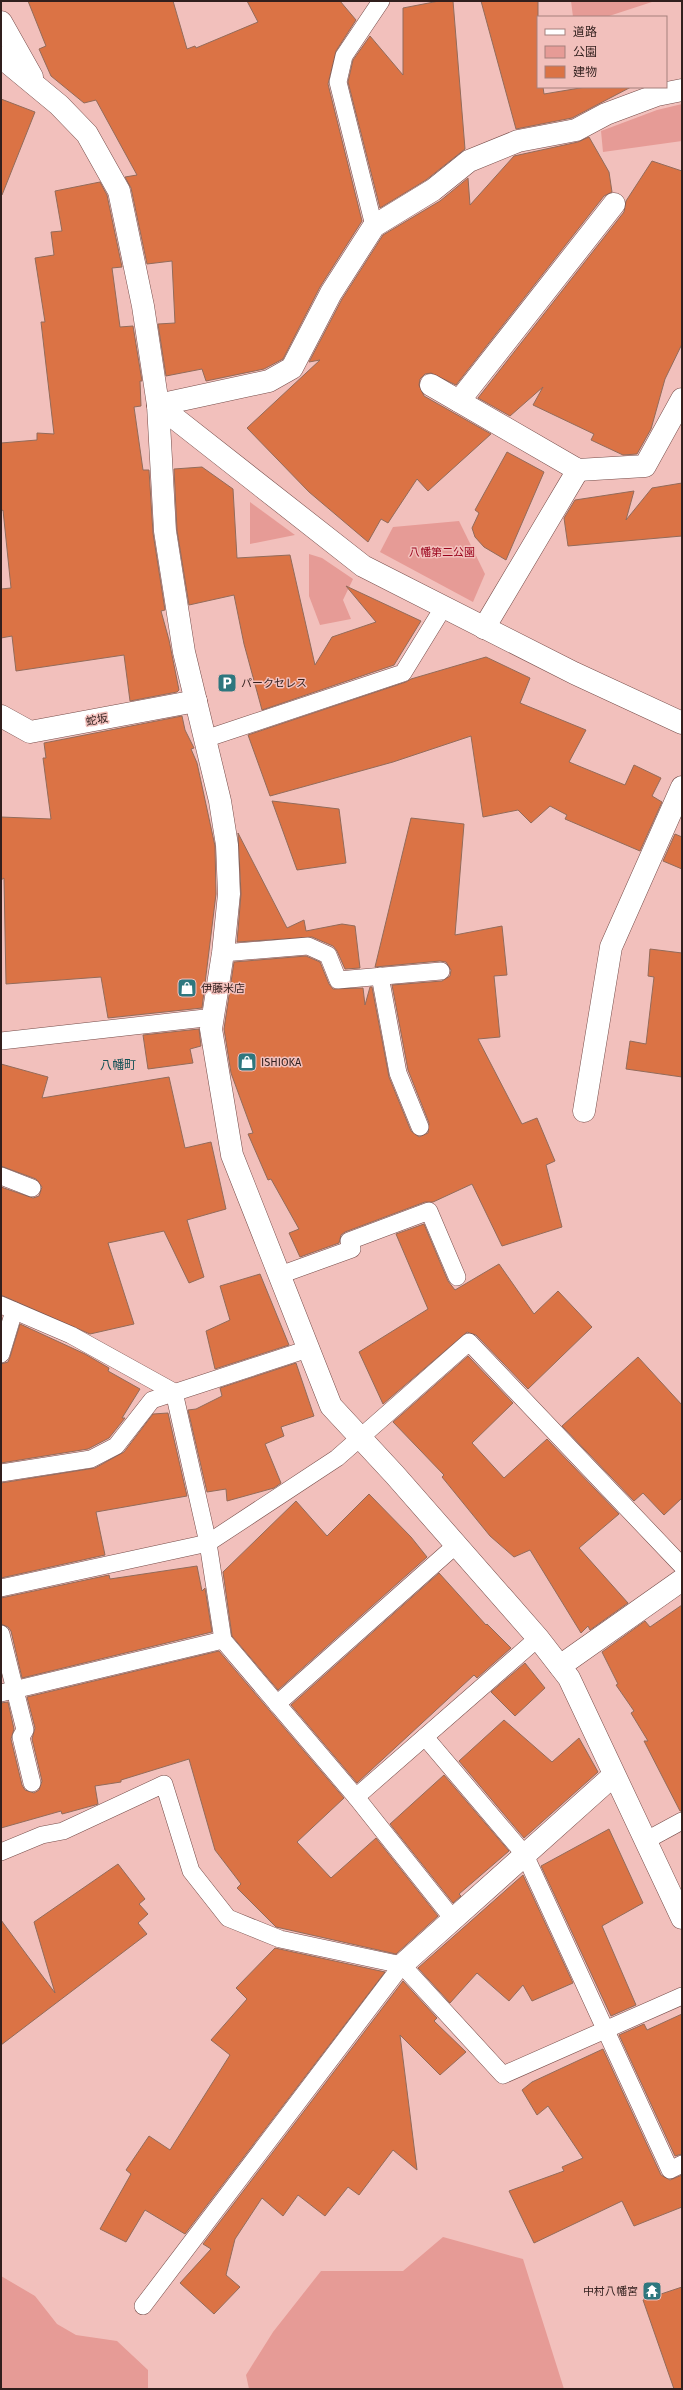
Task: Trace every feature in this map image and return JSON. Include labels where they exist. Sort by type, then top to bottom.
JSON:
[{"type":"street","points":[[1,22],[39,89]]},
{"type":"street","points":[[1,57],[59,105],[87,134],[119,191],[143,306],[158,405],[165,531],[184,652],[220,801],[227,845],[229,894],[223,953],[211,1029],[232,1155],[331,1406],[538,1638],[569,1678],[682,1918]]},
{"type":"street","points":[[158,405],[268,381],[292,368],[331,293],[374,226],[433,190],[469,161],[518,141],[576,130],[606,114],[657,96],[682,90]]},
{"type":"street","points":[[459,401],[614,204]]},
{"type":"street","points":[[431,385],[578,470],[646,466],[682,399]]},
{"type":"street","points":[[158,405],[362,566],[443,608],[682,723]]},
{"type":"street","points":[[484,628],[578,470]]},
{"type":"street","name":"蛇坂","points":[[1,716],[30,732],[196,701]]},
{"type":"street","points":[[584,1111],[611,947],[682,787]]},
{"type":"street","points":[[560,1666],[682,1580]]},
{"type":"street","points":[[402,1965],[614,1775]]},
{"type":"lane","points":[[374,226],[338,82],[344,56],[381,1]]},
{"type":"lane","points":[[205,739],[403,673],[443,608]]},
{"type":"lane","points":[[223,953],[308,946],[328,955],[338,980],[441,971]]},
{"type":"lane","points":[[380,976],[398,1073],[420,1128]]},
{"type":"lane","points":[[1,1041],[214,1017]]},
{"type":"lane","points":[[1,1176],[32,1188]]},
{"type":"lane","points":[[280,1275],[352,1249],[349,1241],[429,1211],[457,1277]]},
{"type":"lane","points":[[1,1354],[7,1308],[71,1335],[174,1392],[208,1543],[223,1640],[356,1797],[453,1919]]},
{"type":"lane","points":[[1,1588],[208,1543],[337,1458],[469,1342],[682,1566]]},
{"type":"lane","points":[[1,1473],[91,1459],[116,1446],[152,1400],[308,1349]]},
{"type":"lane","points":[[277,1704],[456,1545]]},
{"type":"lane","points":[[1,1634],[9,1692],[25,1730],[21,1737],[32,1783]]},
{"type":"lane","points":[[356,1797],[538,1638]]},
{"type":"lane","points":[[9,1692],[223,1640]]},
{"type":"lane","points":[[425,1737],[525,1855],[670,2170],[682,2164]]},
{"type":"lane","points":[[1,1852],[42,1835],[62,1831],[164,1784],[191,1871],[228,1918],[280,1939],[402,1965],[503,2075],[682,1996]]},
{"type":"lane","points":[[645,1841],[682,1821]]},
{"type":"lane","points":[[143,2306],[402,1965]]},
{"type":"green space","points":[[571,1],[655,1],[609,16],[573,16]]},
{"type":"green space","points":[[682,104],[682,141],[603,152],[601,131],[657,110]]},
{"type":"green space","points":[[250,502],[295,535],[250,544]]},
{"type":"green space","name":"八幡第二公園","points":[[459,521],[485,574],[473,602],[380,552],[393,527]]},
{"type":"green space","points":[[309,554],[322,558],[353,579],[343,600],[351,619],[320,625],[309,596]]},
{"type":"green space","points":[[443,2237],[523,2259],[564,2389],[249,2389],[246,2375],[273,2332],[321,2271],[403,2271]]},
{"type":"green space","points":[[1,2276],[35,2296],[57,2324],[76,2335],[117,2341],[148,2370],[148,2389],[1,2389]]},
{"type":"building","points":[[28,1],[173,1],[187,49],[195,46],[196,48],[258,22],[247,1],[340,1],[356,20],[336,51],[328,84],[362,221],[320,287],[283,359],[264,369],[206,381],[202,369],[166,376],[158,324],[175,323],[172,261],[147,264],[131,188],[125,177],[137,175],[96,100],[84,103],[51,76],[39,49],[46,46]]},
{"type":"building","points":[[439,1],[453,1],[465,149],[426,180],[380,208],[348,82],[353,60],[370,36],[403,75],[403,8]]},
{"type":"building","points":[[481,1],[538,1],[537,88],[543,88],[544,94],[580,88],[629,88],[572,118],[516,129]]},
{"type":"building","points":[[1,99],[35,112],[2,195],[1,194]]},
{"type":"building","points":[[589,137],[609,172],[612,192],[604,196],[456,385],[431,373],[425,374],[420,379],[419,385],[424,396],[491,434],[428,491],[417,479],[388,523],[381,519],[368,542],[309,492],[247,428],[320,360],[309,362],[342,299],[383,235],[440,201],[468,178],[470,205],[514,156],[578,142]]},
{"type":"building","points":[[652,161],[682,171],[682,344],[665,379],[651,429],[637,454],[623,455],[591,440],[594,434],[533,405],[543,387],[510,416],[478,398],[624,212],[626,201]]},
{"type":"building","points":[[100,182],[107,195],[122,267],[112,268],[120,327],[133,326],[142,381],[140,381],[141,406],[134,407],[143,470],[149,470],[153,533],[165,610],[161,611],[169,640],[179,690],[177,692],[130,701],[124,655],[16,671],[12,636],[1,638],[1,589],[11,588],[3,510],[1,511],[1,443],[37,440],[37,433],[54,434],[41,322],[45,322],[35,258],[54,255],[51,232],[62,231],[55,191]]},
{"type":"building","points":[[507,452],[544,472],[506,560],[484,547],[475,537],[472,528],[479,513],[475,510]]},
{"type":"building","points":[[202,467],[233,489],[237,558],[290,555],[315,665],[332,637],[376,622],[346,586],[421,621],[394,665],[262,710],[244,644],[234,595],[189,605],[177,530],[174,469]]},
{"type":"building","points":[[682,483],[682,536],[568,546],[564,518],[575,500],[634,491],[626,520],[652,488]]},
{"type":"building","points":[[486,657],[530,678],[520,703],[586,730],[569,762],[625,785],[634,765],[661,778],[652,796],[662,802],[640,851],[565,819],[567,815],[550,806],[531,823],[518,810],[483,817],[471,736],[393,762],[270,796],[248,735],[406,682],[411,679]]},
{"type":"building","points":[[182,716],[185,730],[194,748],[191,749],[197,763],[215,846],[216,894],[202,1008],[108,1018],[101,977],[6,984],[4,878],[1,880],[1,817],[51,819],[43,758],[46,758],[44,743]]},
{"type":"building","points":[[272,801],[339,809],[346,863],[297,870]]},
{"type":"building","points":[[411,818],[464,824],[455,935],[502,926],[507,975],[494,976],[500,1037],[478,1039],[522,1124],[537,1118],[555,1161],[546,1165],[562,1227],[502,1246],[472,1184],[433,1202],[425,1202],[345,1232],[341,1235],[339,1243],[300,1257],[289,1233],[299,1229],[271,1179],[268,1180],[248,1134],[253,1133],[231,1073],[224,1029],[234,962],[306,956],[320,962],[329,984],[333,989],[363,988],[365,1005],[370,987],[372,987],[389,1077],[411,1131],[419,1137],[428,1133],[429,1123],[408,1070],[392,985],[442,981],[450,976],[451,970],[446,962],[440,961],[375,967]]},
{"type":"building","points":[[238,833],[287,928],[304,920],[306,931],[342,924],[355,926],[360,968],[345,969],[337,951],[333,946],[312,937],[237,942],[241,894]]},
{"type":"building","points":[[675,834],[682,837],[682,869],[663,861]]},
{"type":"building","points":[[650,949],[682,953],[682,1077],[626,1069],[630,1041],[646,1044],[654,977],[648,976]]},
{"type":"building","points":[[199,1029],[201,1046],[190,1049],[193,1063],[148,1069],[143,1035]]},
{"type":"building","points":[[1,1064],[48,1077],[42,1098],[169,1077],[185,1148],[211,1142],[226,1209],[187,1220],[204,1277],[189,1283],[164,1231],[108,1243],[134,1324],[90,1334],[1,1295],[1,1187],[33,1198],[39,1196],[42,1187],[36,1179],[1,1166]]},
{"type":"building","points":[[424,1224],[448,1281],[455,1290],[499,1264],[534,1314],[558,1291],[592,1327],[528,1389],[476,1335],[467,1332],[383,1404],[359,1352],[428,1309],[396,1234]]},
{"type":"building","points":[[260,1274],[289,1345],[215,1369],[206,1331],[230,1320],[220,1286]]},
{"type":"building","points":[[20,1324],[85,1354],[109,1368],[108,1371],[140,1389],[122,1418],[125,1418],[109,1438],[88,1449],[1,1463],[1,1364],[8,1362]]},
{"type":"building","points":[[468,1356],[513,1403],[472,1443],[504,1478],[547,1439],[619,1514],[579,1548],[628,1603],[590,1630],[588,1626],[581,1633],[530,1550],[514,1557],[490,1536],[442,1477],[444,1475],[393,1422]]},
{"type":"building","points":[[638,1357],[682,1405],[682,1498],[664,1515],[643,1493],[634,1501],[562,1426]]},
{"type":"building","points":[[296,1363],[314,1416],[281,1427],[284,1436],[265,1444],[281,1483],[274,1488],[227,1501],[226,1489],[207,1492],[188,1410],[196,1409],[222,1396],[220,1388]]},
{"type":"building","points":[[168,1413],[187,1496],[96,1512],[105,1555],[1,1578],[1,1483],[95,1468],[124,1452],[153,1414]]},
{"type":"building","points":[[369,1494],[411,1537],[427,1557],[278,1690],[232,1636],[223,1572],[296,1501],[327,1536]]},
{"type":"building","points":[[197,1566],[202,1591],[205,1588],[212,1632],[22,1678],[11,1631],[8,1627],[1,1624],[1,1598],[109,1575],[110,1579]]},
{"type":"building","points":[[439,1573],[486,1625],[487,1624],[511,1648],[477,1678],[474,1675],[357,1783],[291,1705]]},
{"type":"building","points":[[682,1605],[682,1811],[680,1811],[644,1741],[648,1741],[631,1713],[634,1711],[616,1685],[618,1684],[602,1652],[645,1621],[650,1627]]},
{"type":"building","points":[[219,1651],[344,1798],[297,1842],[331,1878],[376,1838],[438,1916],[396,1954],[276,1927],[237,1888],[241,1884],[215,1850],[189,1759],[121,1780],[121,1782],[95,1786],[98,1804],[62,1814],[61,1811],[1,1828],[1,1703],[8,1702],[14,1729],[11,1739],[22,1785],[25,1790],[34,1793],[39,1790],[42,1781],[32,1739],[35,1728],[27,1697]]},
{"type":"building","points":[[525,1663],[545,1688],[515,1716],[491,1692]]},
{"type":"building","points":[[504,1720],[552,1762],[579,1738],[598,1772],[524,1838],[459,1761]]},
{"type":"building","points":[[444,1775],[509,1851],[459,1894],[461,1896],[453,1903],[390,1824]]},
{"type":"building","points":[[609,1829],[643,1903],[602,1926],[636,2005],[611,2016],[541,1866]]},
{"type":"building","points":[[118,1864],[145,1899],[139,1904],[148,1914],[138,1923],[147,1934],[1,2045],[1,1920],[55,1993],[34,1922]]},
{"type":"building","points":[[523,1875],[573,1983],[532,2001],[523,1985],[509,2001],[477,1973],[450,2003],[418,1968]]},
{"type":"building","points":[[275,1948],[385,1972],[185,2234],[145,2210],[126,2242],[100,2229],[131,2174],[126,2170],[149,2136],[170,2150],[230,2055],[211,2040],[247,1999],[236,1988]]},
{"type":"building","points":[[403,1981],[437,2018],[434,2021],[466,2052],[440,2075],[400,2035],[417,2170],[393,2150],[359,2195],[348,2187],[325,2216],[298,2195],[283,2216],[262,2198],[235,2239],[226,2275],[240,2287],[214,2314],[180,2283],[211,2249],[203,2244]]},
{"type":"building","points":[[682,2014],[682,2154],[675,2156],[619,2035],[644,2024],[647,2030]]},
{"type":"building","points":[[603,2049],[661,2175],[670,2180],[682,2175],[682,2207],[634,2226],[622,2201],[534,2243],[509,2191],[564,2171],[562,2167],[583,2158],[548,2106],[537,2115],[522,2090],[532,2082]]},
{"type":"building","points":[[682,2287],[682,2389],[674,2389],[643,2300]]},
{"type":"place","name":"パークセレス","points":[[227,683]]},
{"type":"place","name":"伊藤米店","points":[[187,988]]},
{"type":"place","name":"ISHIOKA","points":[[247,1062]]},
{"type":"place","name":"中村八幡宮","points":[[652,2291]]},
{"type":"district","name":"八幡町","points":[[118,1065]]}]
